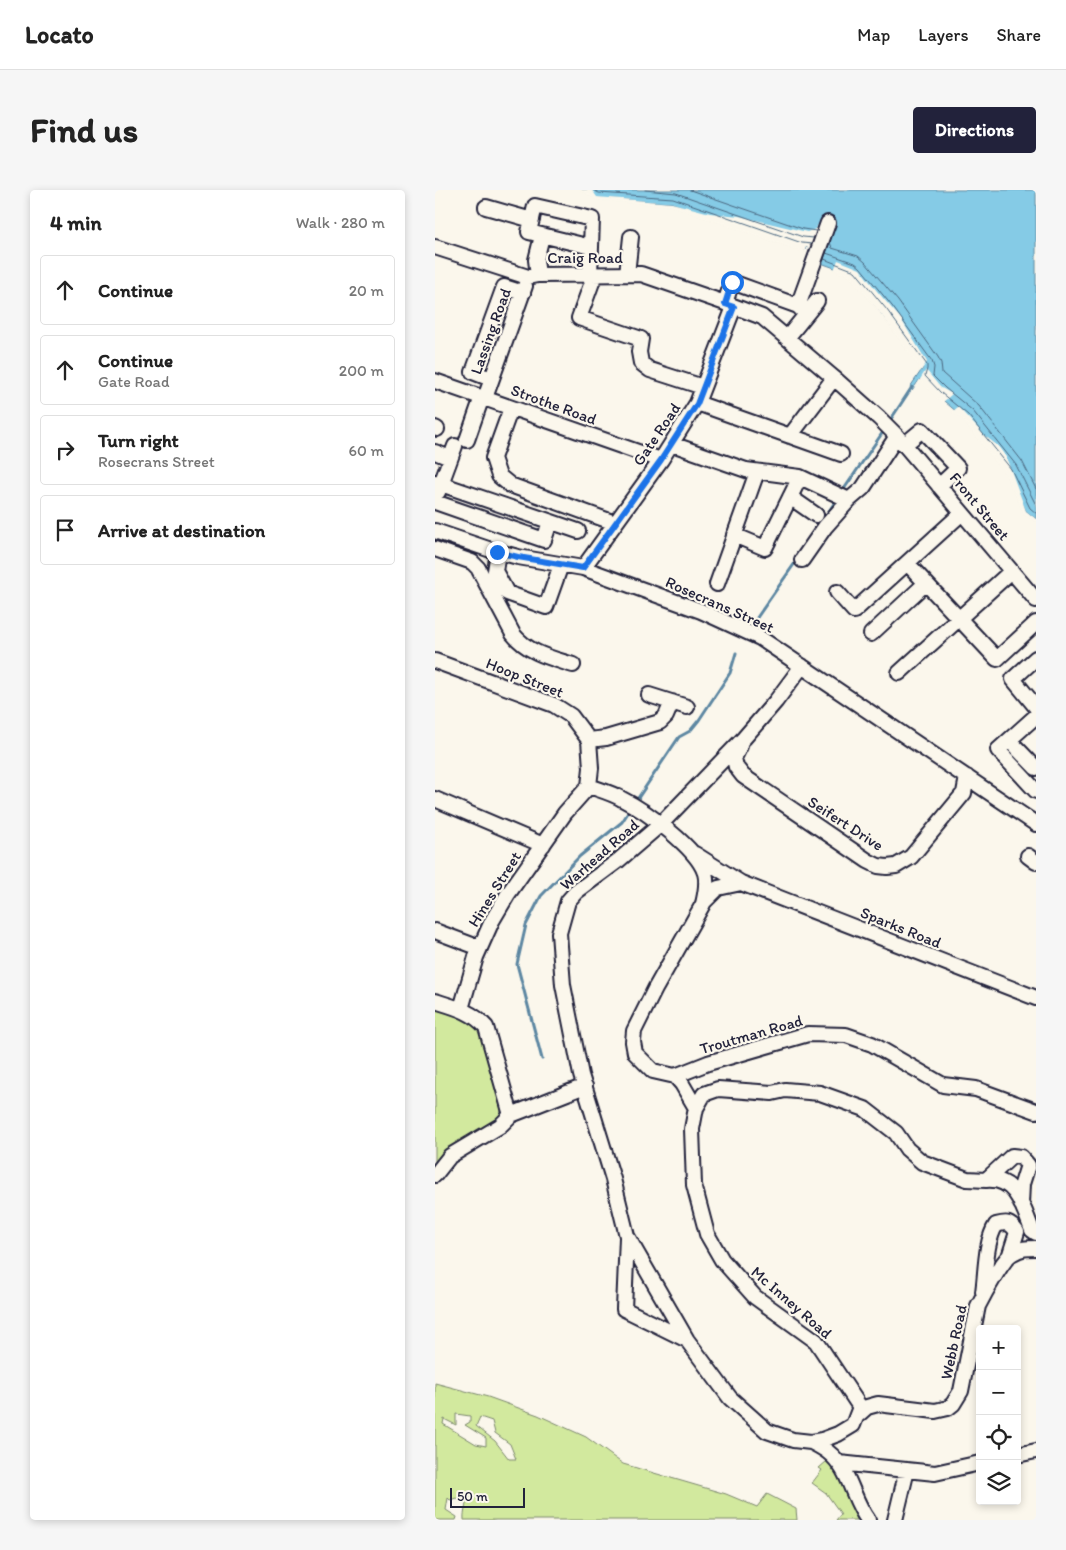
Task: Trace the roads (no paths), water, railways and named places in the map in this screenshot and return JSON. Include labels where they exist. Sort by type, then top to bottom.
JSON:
[{"type":"street","points":[[591,247],[529,232],[535,206],[592,219],[592,274],[579,318],[641,339],[639,352],[641,364],[650,370],[703,387]]},
{"type":"street","points":[[486,208],[532,220]]},
{"type":"street","points":[[787,338],[802,310],[828,223]]},
{"type":"street","name":"Lassing Road","points":[[435,500],[438,483],[483,397],[523,293],[533,276],[542,236]]},
{"type":"street","points":[[627,274],[631,237]]},
{"type":"street","name":"Craig Road","points":[[435,247],[533,276],[641,274],[762,317],[834,378]]},
{"type":"street","name":"Gate Road","points":[[583,568],[661,460],[697,404],[729,305],[732,282],[802,310]]},
{"type":"street","points":[[491,379],[473,372],[504,287],[523,293]]},
{"type":"street","points":[[802,310],[817,301]]},
{"type":"street","points":[[790,436],[834,378]]},
{"type":"street","name":"Front Street","points":[[834,378],[893,433],[1036,600]]},
{"type":"street","name":"Strothe Road","points":[[435,381],[661,460]]},
{"type":"street","points":[[697,404],[841,454]]},
{"type":"street","points":[[511,408],[493,458],[499,476],[510,485],[615,523]]},
{"type":"street","points":[[801,560],[825,527],[843,496],[863,488],[893,433],[922,430],[958,468],[939,486]]},
{"type":"street","points":[[672,444],[747,470],[800,477],[843,496]]},
{"type":"street","points":[[435,452],[457,448]]},
{"type":"street","points":[[717,584],[757,472]]},
{"type":"street","points":[[734,535],[765,548],[800,477]]},
{"type":"street","points":[[438,483],[578,532]]},
{"type":"street","points":[[790,497],[817,515]]},
{"type":"street","points":[[435,500],[544,540],[550,522]]},
{"type":"street","points":[[837,592],[855,611],[962,513]]},
{"type":"street","name":"Rosecrans Street","points":[[435,531],[497,552],[583,568],[701,611],[759,638],[1036,824]]},
{"type":"street","points":[[435,550],[472,562],[478,568],[513,634],[520,643],[537,653],[573,665]]},
{"type":"street","points":[[497,552],[495,571],[507,593],[546,607],[561,565]]},
{"type":"street","points":[[1000,557],[994,562],[1036,609]]},
{"type":"street","points":[[907,563],[997,659],[1036,623]]},
{"type":"street","points":[[899,673],[1006,576]]},
{"type":"street","points":[[871,634],[926,583]]},
{"type":"street","points":[[1036,658],[1013,679],[1036,708]]},
{"type":"street","name":"Hoop Street","points":[[435,661],[554,705],[571,716],[589,740]]},
{"type":"street","name":"Warhead Road","points":[[627,1236],[613,1179],[585,1086],[563,985],[559,933],[568,900],[661,824],[744,738],[777,701],[802,666]]},
{"type":"street","points":[[649,695],[687,707]]},
{"type":"street","points":[[435,799],[543,845],[565,813],[589,786],[591,768],[589,740],[606,738],[660,722],[667,716],[672,702]]},
{"type":"street","points":[[1036,716],[998,750],[1036,791]]},
{"type":"street","name":"Seifert Drive","points":[[744,738],[734,758],[736,766],[743,776],[878,866],[896,866],[911,858],[964,793],[967,777]]},
{"type":"street","points":[[1009,740],[1036,768]]},
{"type":"street","points":[[589,786],[633,805],[661,824],[693,852],[721,871],[747,885]]},
{"type":"street","name":"Hines Street","points":[[461,1009],[479,948],[492,921],[508,894],[543,845]]},
{"type":"street","points":[[693,852],[705,874],[706,891],[703,904]]},
{"type":"street","points":[[747,885],[718,888],[703,904],[655,989],[634,1031],[635,1053],[653,1071],[675,1076],[696,1108],[704,1094],[718,1090],[772,1093],[785,1090],[820,1093],[865,1109],[896,1134],[907,1149],[922,1162],[967,1179],[993,1179],[1010,1185],[1017,1194],[1032,1230],[1036,1233]]},
{"type":"street","name":"Sparks Road","points":[[747,885],[1036,998]]},
{"type":"street","points":[[435,931],[479,948]]},
{"type":"street","points":[[435,1001],[461,1009],[478,1018],[486,1027],[511,1115]]},
{"type":"street","name":"Troutman Road","points":[[675,1076],[808,1034],[846,1035],[872,1044],[943,1085],[977,1088],[1036,1111]]},
{"type":"street","points":[[435,1175],[450,1156],[500,1126],[511,1115],[585,1086]]},
{"type":"street","name":"Mc Inney Road","points":[[696,1108],[692,1129],[694,1185],[707,1234],[721,1260],[755,1297],[816,1341],[860,1407],[858,1415]]},
{"type":"street","points":[[985,1180],[1012,1156],[1021,1157],[1028,1164],[1022,1184],[1021,1204]]},
{"type":"street","name":"Webb Road","points":[[858,1415],[867,1408],[878,1404],[935,1411],[948,1408],[953,1404],[961,1392],[978,1306],[983,1295],[1010,1254],[1017,1232],[1007,1222],[996,1225],[991,1232],[983,1295]]},
{"type":"street","points":[[627,1236],[687,1340],[729,1398],[767,1431],[793,1440],[811,1442],[838,1434],[853,1425],[858,1415]]},
{"type":"street","points":[[627,1236],[623,1308],[687,1340]]},
{"type":"street","points":[[1010,1254],[1023,1248],[1036,1248]]},
{"type":"street","points":[[811,1442],[829,1453],[839,1463],[867,1520]]},
{"type":"street","points":[[1021,1454],[1036,1451]]},
{"type":"street","points":[[839,1463],[935,1473],[976,1464]]},
{"type":"street","points":[[895,1520],[907,1470]]},
{"type":"water","points":[[582,190],[1036,190],[1036,519],[1026,511],[1007,472],[964,418],[920,379],[912,390],[910,387],[923,368],[851,274],[810,259],[813,250],[806,247],[805,250],[672,203],[597,198]]},
{"type":"waterway","points":[[889,422],[912,387]]},
{"type":"waterway","points":[[842,492],[885,429]]},
{"type":"waterway","points":[[825,517],[837,499]]},
{"type":"waterway","points":[[756,619],[797,560]]},
{"type":"waterway","points":[[636,801],[679,737],[690,731],[699,720],[730,673],[736,653]]},
{"type":"waterway","points":[[542,1059],[517,964],[526,925],[541,896],[580,856],[622,822],[631,808]]}]
